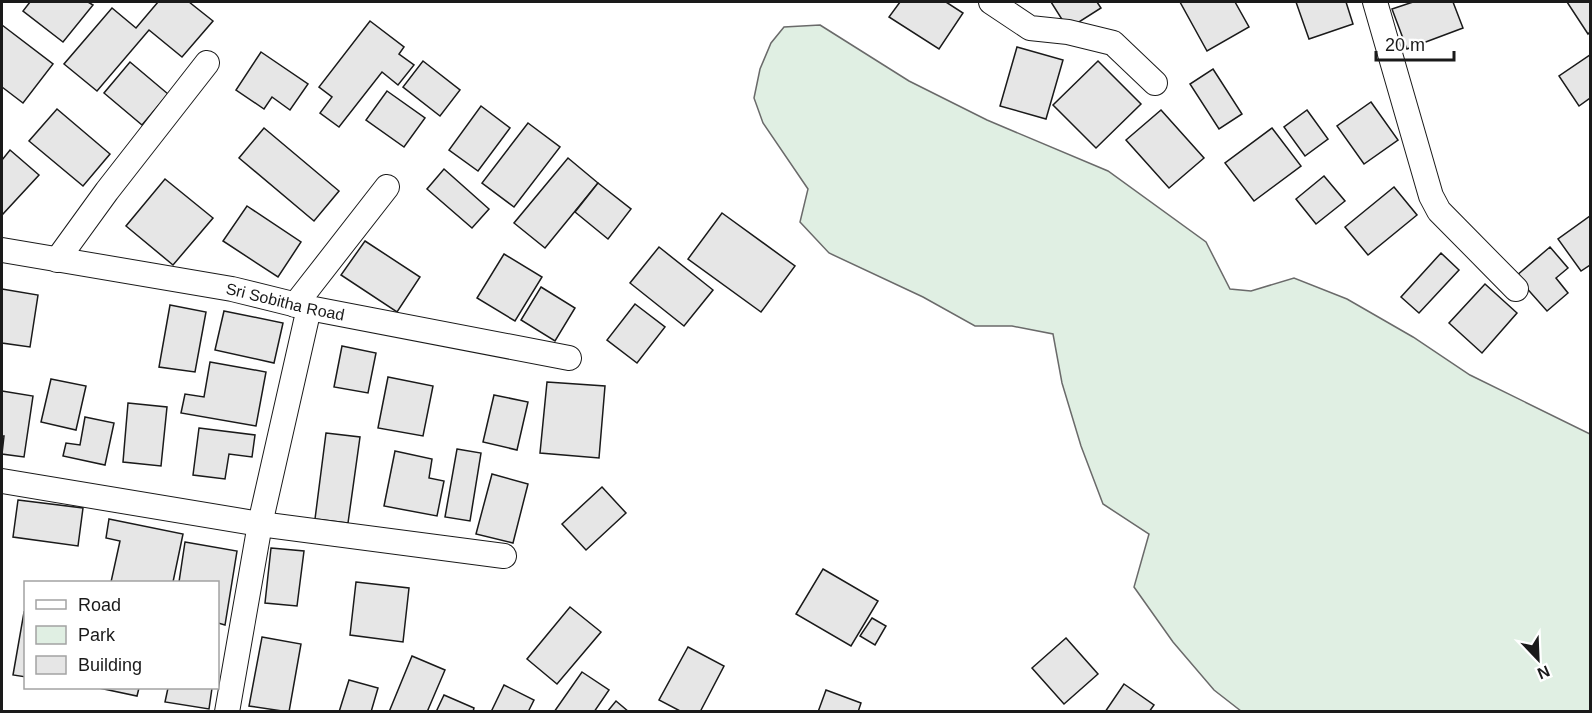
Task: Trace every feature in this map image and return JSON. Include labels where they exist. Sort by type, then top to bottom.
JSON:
[{"type":"street","points":[[991,2],[1030,28],[1068,32],[1113,43],[1155,83]]},
{"type":"street","points":[[1375,2],[1431,196],[1439,211],[1516,289]]},
{"type":"street","points":[[57,260],[207,63]]},
{"type":"street","points":[[227,711],[302,307],[387,187]]},
{"type":"street","name":"Sri Sobitha Road","points":[[2,250],[232,289],[302,307],[569,358]]},
{"type":"street","points":[[2,481],[260,524],[504,556]]},
{"type":"green space","points":[[820,25],[909,81],[987,120],[1108,171],[1206,242],[1230,289],[1251,291],[1294,278],[1347,299],[1413,337],[1470,375],[1590,434],[1590,711],[1241,711],[1214,690],[1173,642],[1134,587],[1149,534],[1103,504],[1081,446],[1062,383],[1053,334],[1012,326],[975,326],[923,297],[829,253],[800,222],[808,189],[763,123],[754,98],[760,69],[771,43],[784,27]]},
{"type":"building","points":[[30,2],[88,2],[93,5],[63,42],[23,11]]},
{"type":"building","points":[[158,2],[189,2],[213,21],[182,57],[149,30],[97,91],[64,64],[112,8],[136,28]]},
{"type":"building","points":[[900,2],[946,2],[963,13],[939,49],[889,17]]},
{"type":"building","points":[[1051,2],[1097,2],[1101,8],[1068,29]]},
{"type":"building","points":[[1180,2],[1235,2],[1249,27],[1207,51]]},
{"type":"building","points":[[1296,2],[1346,2],[1353,24],[1309,39]]},
{"type":"building","points":[[1413,2],[1453,2],[1463,28],[1407,49],[1392,9]]},
{"type":"building","points":[[1567,2],[1590,2],[1590,32],[1588,34]]},
{"type":"building","points":[[370,21],[404,47],[399,54],[414,65],[398,85],[382,72],[339,127],[320,113],[332,97],[319,87]]},
{"type":"building","points":[[2,25],[53,64],[23,103],[2,87]]},
{"type":"building","points":[[1017,47],[1063,60],[1046,119],[1000,106]]},
{"type":"building","points":[[261,52],[308,84],[290,110],[272,97],[264,109],[236,90]]},
{"type":"building","points":[[1590,55],[1590,98],[1579,106],[1559,76]]},
{"type":"building","points":[[423,61],[460,90],[440,116],[403,87]]},
{"type":"building","points":[[1098,61],[1141,104],[1096,148],[1053,105]]},
{"type":"building","points":[[130,62],[168,94],[142,125],[104,93]]},
{"type":"building","points":[[1213,69],[1242,114],[1219,129],[1190,84]]},
{"type":"building","points":[[387,91],[425,118],[404,147],[366,120]]},
{"type":"building","points":[[1371,102],[1398,140],[1364,164],[1337,126]]},
{"type":"building","points":[[481,106],[510,128],[478,171],[449,150]]},
{"type":"building","points":[[57,109],[110,154],[83,186],[29,141]]},
{"type":"building","points":[[1161,110],[1204,158],[1169,188],[1126,140]]},
{"type":"building","points":[[1307,110],[1328,139],[1305,156],[1284,127]]},
{"type":"building","points":[[528,123],[560,147],[514,207],[482,183]]},
{"type":"building","points":[[264,128],[339,191],[314,221],[239,158]]},
{"type":"building","points":[[1272,128],[1301,166],[1254,201],[1225,163]]},
{"type":"building","points":[[10,150],[39,175],[2,215],[2,160]]},
{"type":"building","points":[[568,158],[598,183],[545,248],[514,223]]},
{"type":"building","points":[[444,169],[489,209],[472,228],[427,189]]},
{"type":"building","points":[[1324,176],[1345,201],[1316,224],[1296,199]]},
{"type":"building","points":[[165,179],[213,218],[173,265],[126,226]]},
{"type":"building","points":[[598,183],[631,209],[608,239],[575,212]]},
{"type":"building","points":[[1394,187],[1417,215],[1368,255],[1345,227]]},
{"type":"building","points":[[247,206],[301,242],[278,277],[223,241]]},
{"type":"building","points":[[722,213],[795,266],[761,312],[688,259]]},
{"type":"building","points":[[1590,216],[1590,265],[1581,271],[1558,239]]},
{"type":"building","points":[[365,241],[420,277],[397,312],[341,275]]},
{"type":"building","points":[[659,247],[713,290],[684,326],[630,283]]},
{"type":"building","points":[[1550,247],[1568,268],[1556,278],[1568,293],[1547,311],[1516,276]]},
{"type":"building","points":[[1441,253],[1459,270],[1419,313],[1401,297]]},
{"type":"building","points":[[504,254],[542,277],[515,321],[477,298]]},
{"type":"building","points":[[1485,284],[1517,313],[1482,353],[1449,323]]},
{"type":"building","points":[[541,287],[575,308],[555,341],[521,320]]},
{"type":"building","points":[[2,289],[38,295],[30,347],[2,343]]},
{"type":"building","points":[[635,304],[665,327],[637,363],[607,340]]},
{"type":"building","points":[[170,305],[206,312],[195,372],[159,367]]},
{"type":"building","points":[[224,311],[283,323],[274,363],[215,350]]},
{"type":"building","points":[[342,346],[376,353],[368,393],[334,387]]},
{"type":"building","points":[[210,362],[266,372],[256,426],[181,413],[185,394],[204,397]]},
{"type":"building","points":[[388,377],[433,386],[423,436],[378,428]]},
{"type":"building","points":[[51,379],[86,386],[76,430],[41,422]]},
{"type":"building","points":[[547,382],[605,386],[599,458],[540,453]]},
{"type":"building","points":[[2,391],[33,396],[24,457],[2,454],[4,436],[2,436]]},
{"type":"building","points":[[494,395],[528,402],[517,450],[483,442]]},
{"type":"building","points":[[128,403],[167,407],[161,466],[123,462]]},
{"type":"building","points":[[85,417],[114,423],[105,465],[63,456],[66,443],[80,445]]},
{"type":"building","points":[[199,428],[255,435],[252,457],[229,454],[225,479],[193,475]]},
{"type":"building","points":[[326,433],[360,437],[348,523],[315,519]]},
{"type":"building","points":[[457,449],[481,453],[470,521],[445,517]]},
{"type":"building","points":[[395,451],[432,459],[429,478],[444,481],[437,516],[384,506]]},
{"type":"building","points":[[492,474],[528,484],[513,543],[476,534]]},
{"type":"building","points":[[602,487],[626,513],[586,550],[562,524]]},
{"type":"building","points":[[18,500],[83,508],[78,546],[13,537]]},
{"type":"building","points":[[109,519],[183,534],[173,581],[111,581],[120,541],[106,538]]},
{"type":"building","points":[[185,542],[237,551],[225,625],[219,623],[219,581],[179,581]]},
{"type":"building","points":[[271,548],[304,551],[297,606],[265,603]]},
{"type":"building","points":[[823,569],[878,601],[851,646],[796,614]]},
{"type":"building","points":[[356,582],[409,588],[403,642],[350,635]]},
{"type":"building","points":[[570,607],[601,632],[557,684],[527,659]]},
{"type":"building","points":[[24,612],[24,677],[13,675]]},
{"type":"building","points":[[872,618],[886,626],[875,645],[860,636]]},
{"type":"building","points":[[262,637],[301,644],[289,712],[249,706]]},
{"type":"building","points":[[1066,638],[1098,674],[1064,704],[1032,668]]},
{"type":"building","points":[[688,647],[724,666],[700,712],[682,712],[659,700]]},
{"type":"building","points":[[412,656],[445,670],[427,712],[389,712]]},
{"type":"building","points":[[582,672],[609,690],[594,712],[554,712]]},
{"type":"building","points":[[349,680],[378,688],[371,712],[339,712]]},
{"type":"building","points":[[1124,684],[1154,705],[1149,712],[1105,712]]},
{"type":"building","points":[[504,685],[534,700],[528,712],[491,712]]},
{"type":"building","points":[[104,689],[139,689],[137,696]]},
{"type":"building","points":[[168,689],[212,689],[209,709],[165,702]]},
{"type":"building","points":[[826,690],[861,703],[858,712],[818,712]]},
{"type":"building","points":[[444,695],[474,708],[473,712],[436,712]]},
{"type":"building","points":[[616,701],[629,712],[607,712]]}]
